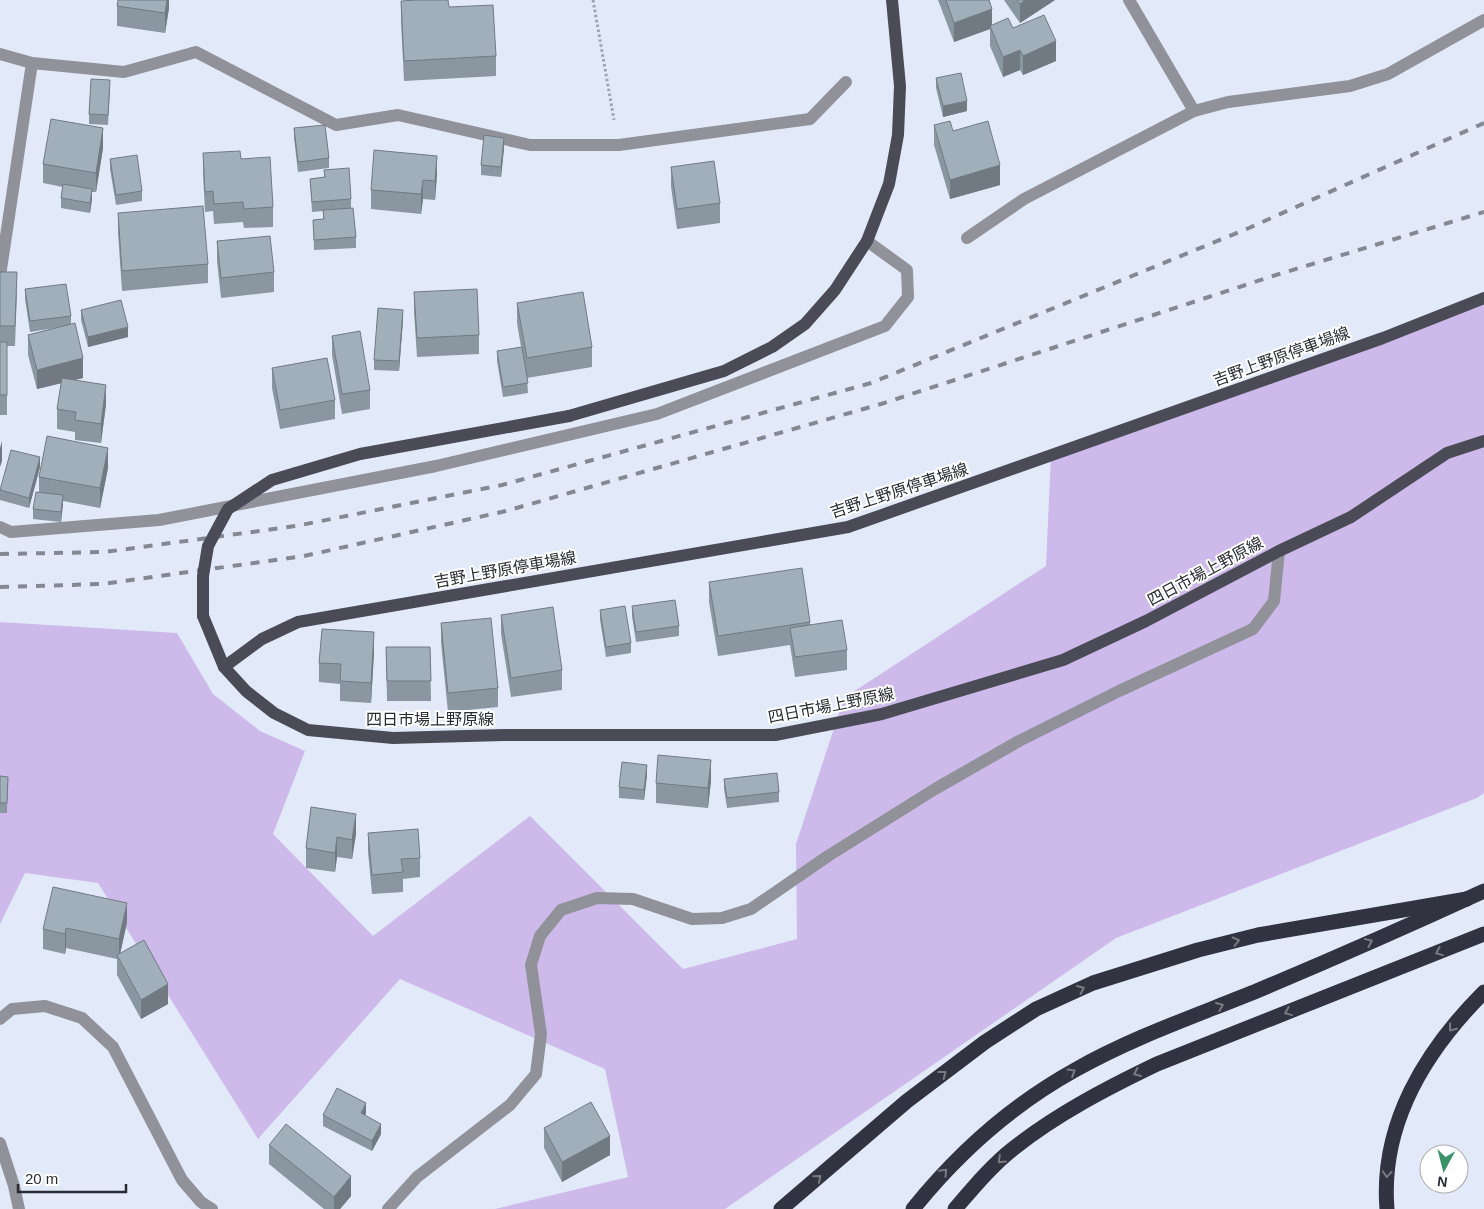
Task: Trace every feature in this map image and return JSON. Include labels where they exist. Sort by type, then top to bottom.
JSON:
[{"type":"highway","points":[[913,1209],[941,1174],[971,1143],[1038,1094],[1075,1070],[1130,1043],[1326,962],[1484,890]]},
{"type":"highway","points":[[781,1209],[907,1101],[985,1042],[1036,1009],[1093,983],[1198,950],[1258,935],[1466,899]]},
{"type":"highway","points":[[954,1209],[1013,1148],[1075,1106],[1114,1084],[1157,1064],[1484,934]]},
{"type":"highway","points":[[1387,1209],[1387,1169],[1394,1133],[1412,1084],[1440,1043],[1484,992]]},
{"type":"main road","name":"四日市場上野原線","points":[[892,0],[900,86],[898,135],[889,184],[867,241],[835,290],[811,317],[772,347],[724,371],[569,416],[360,454],[272,480],[228,509],[208,546],[203,576],[203,616],[224,667],[246,691],[274,713],[308,730],[393,738],[504,735],[775,735],[882,714],[1063,660],[1146,621],[1279,551],[1352,517],[1447,454],[1484,441]]},
{"type":"main road","name":"吉野上野原停車場線","points":[[224,667],[262,639],[298,622],[848,527],[1374,341],[1484,298]]},
{"type":"street","points":[[1129,0],[1194,111]]},
{"type":"street","points":[[967,238],[1024,199],[1194,111],[1228,102],[1350,86],[1388,74],[1484,20]]},
{"type":"street","points":[[0,54],[32,63],[124,72],[196,52],[336,125],[398,115],[530,146],[619,145],[810,119],[846,82]]},
{"type":"street","points":[[0,276],[32,63]]},
{"type":"street","points":[[0,527],[12,532],[159,520],[436,466],[657,414],[885,326],[908,297],[907,270],[867,241]]},
{"type":"street","points":[[388,1209],[417,1177],[510,1105],[536,1074],[541,1034],[531,965],[540,936],[560,910],[597,898],[633,899],[692,918],[722,918],[751,909],[828,856],[935,789],[1019,741],[1119,690],[1253,629],[1274,601],[1279,551]]},
{"type":"street","points":[[0,1019],[12,1009],[45,1006],[82,1018],[113,1047],[182,1180],[201,1202],[212,1209]]},
{"type":"street","points":[[0,1143],[14,1186],[19,1209]]},
{"type":"path","points":[[592,0],[619,145]]},
{"type":"shaded area","points":[[1484,298],[1484,793],[1477,798],[1116,938],[725,1209],[495,1209],[628,1177],[605,1069],[400,979],[258,1139],[98,883],[25,873],[0,924],[0,622],[177,633],[213,694],[260,731],[305,751],[273,834],[373,936],[530,816],[683,969],[797,939],[796,844],[844,698],[1046,566],[1051,455]]},
{"type":"building","points":[[118,0],[167,0],[165,13],[117,6]]},
{"type":"building","points":[[448,0],[449,7],[493,5],[496,56],[404,61],[401,1]]},
{"type":"building","points":[[946,0],[989,0],[992,9],[954,23]]},
{"type":"building","points":[[1017,0],[1025,0],[1020,4]]},
{"type":"building","points":[[1044,15],[1056,41],[1023,56],[1020,50],[1003,57],[990,26],[1008,18],[1013,28]]},
{"type":"building","points":[[961,73],[967,101],[943,106],[936,78]]},
{"type":"building","points":[[91,79],[110,80],[108,115],[89,114]]},
{"type":"building","points":[[51,119],[103,128],[96,173],[43,164]]},
{"type":"building","points":[[950,121],[953,131],[988,121],[1000,165],[950,180],[934,125]]},
{"type":"building","points":[[325,125],[329,158],[298,162],[294,128]]},
{"type":"building","points":[[484,135],[504,138],[501,167],[481,165]]},
{"type":"building","points":[[374,150],[437,156],[435,181],[423,180],[421,194],[371,190]]},
{"type":"building","points":[[240,151],[241,159],[270,157],[273,207],[244,209],[243,202],[214,204],[213,191],[205,192],[203,153]]},
{"type":"building","points":[[137,155],[142,191],[116,195],[110,159]]},
{"type":"building","points":[[714,161],[720,203],[677,209],[671,167]]},
{"type":"building","points":[[349,168],[351,199],[312,202],[310,179],[325,177],[324,170]]},
{"type":"building","points":[[63,184],[92,189],[90,203],[61,198]]},
{"type":"building","points":[[203,206],[208,264],[122,271],[118,213]]},
{"type":"building","points":[[353,208],[356,237],[314,240],[313,220],[324,219],[323,210]]},
{"type":"building","points":[[270,236],[274,272],[221,278],[217,241]]},
{"type":"building","points":[[0,272],[17,272],[15,326],[0,326]]},
{"type":"building","points":[[66,284],[71,316],[30,321],[25,289]]},
{"type":"building","points":[[477,289],[479,335],[417,338],[414,292]]},
{"type":"building","points":[[583,292],[592,347],[527,358],[517,303]]},
{"type":"building","points":[[121,300],[128,327],[88,337],[81,310]]},
{"type":"building","points":[[378,308],[403,310],[399,361],[374,360]]},
{"type":"building","points":[[75,323],[83,358],[37,370],[28,335]]},
{"type":"building","points":[[360,331],[370,390],[342,394],[332,336]]},
{"type":"building","points":[[0,342],[7,342],[7,395],[0,395]]},
{"type":"building","points":[[522,347],[528,383],[503,387],[497,351]]},
{"type":"building","points":[[327,358],[335,400],[280,410],[272,368]]},
{"type":"building","points":[[62,378],[106,385],[101,424],[75,420],[76,412],[57,409]]},
{"type":"building","points":[[47,436],[108,448],[100,488],[39,477]]},
{"type":"building","points":[[11,450],[40,457],[29,498],[0,490]]},
{"type":"building","points":[[36,492],[63,495],[61,512],[33,509]]},
{"type":"building","points":[[802,568],[810,622],[718,636],[709,582]]},
{"type":"building","points":[[675,600],[679,626],[636,632],[632,606]]},
{"type":"building","points":[[625,606],[631,643],[606,647],[600,610]]},
{"type":"building","points":[[553,607],[562,670],[511,678],[501,615]]},
{"type":"building","points":[[491,618],[498,688],[448,693],[441,623]]},
{"type":"building","points":[[842,620],[847,650],[795,657],[790,628]]},
{"type":"building","points":[[322,629],[374,632],[371,683],[340,681],[341,664],[319,663]]},
{"type":"building","points":[[386,647],[430,647],[431,681],[387,681]]},
{"type":"building","points":[[658,755],[711,760],[708,788],[656,783]]},
{"type":"building","points":[[622,762],[647,765],[644,790],[619,787]]},
{"type":"building","points":[[777,773],[779,792],[727,798],[724,779]]},
{"type":"building","points":[[0,776],[8,777],[7,803],[0,803]]},
{"type":"building","points":[[311,807],[356,814],[352,840],[337,837],[335,853],[306,848]]},
{"type":"building","points":[[418,829],[420,858],[401,859],[403,872],[372,875],[368,833]]},
{"type":"building","points":[[53,887],[127,903],[119,939],[66,928],[65,934],[43,929]]},
{"type":"building","points":[[144,940],[168,984],[141,1000],[117,955]]},
{"type":"building","points":[[337,1088],[366,1103],[361,1113],[381,1124],[372,1141],[323,1115]]},
{"type":"building","points":[[591,1102],[610,1136],[562,1162],[544,1128]]},
{"type":"building","points":[[286,1124],[351,1176],[334,1197],[269,1145]]},
{"type":"railway","points":[[0,554],[105,552],[296,526],[502,485],[871,383],[1249,228],[1484,123]]},
{"type":"railway","points":[[0,587],[102,584],[304,556],[506,511],[881,404],[1276,275],[1484,212]]}]
